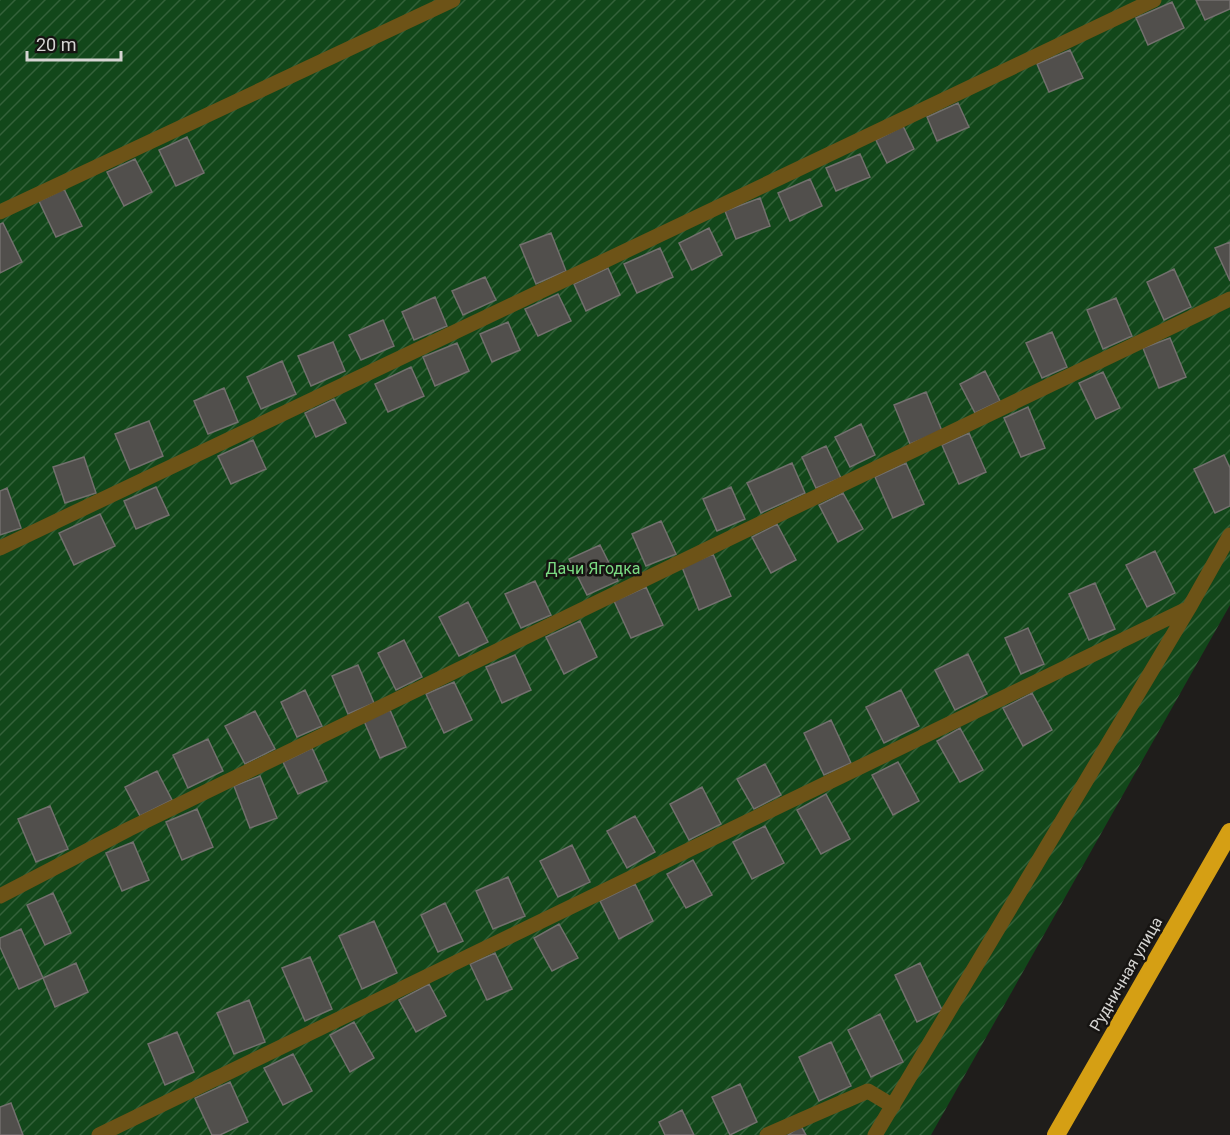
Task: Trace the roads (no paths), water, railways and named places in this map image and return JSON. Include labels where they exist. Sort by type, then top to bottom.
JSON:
[{"type":"highway","name":"Рудничная улица","points":[[1056,1135],[1230,832]]},
{"type":"lane","points":[[0,212],[453,0]]},
{"type":"lane","points":[[0,548],[1154,0]]},
{"type":"lane","points":[[0,896],[129,830],[717,544],[1230,299]]},
{"type":"lane","points":[[875,1135],[1189,608],[1230,535]]},
{"type":"lane","points":[[99,1135],[1189,608]]},
{"type":"lane","points":[[767,1135],[868,1091],[892,1106]]},
{"type":"park label","name":"Дачи Ягодка","points":[[593,568]]}]
